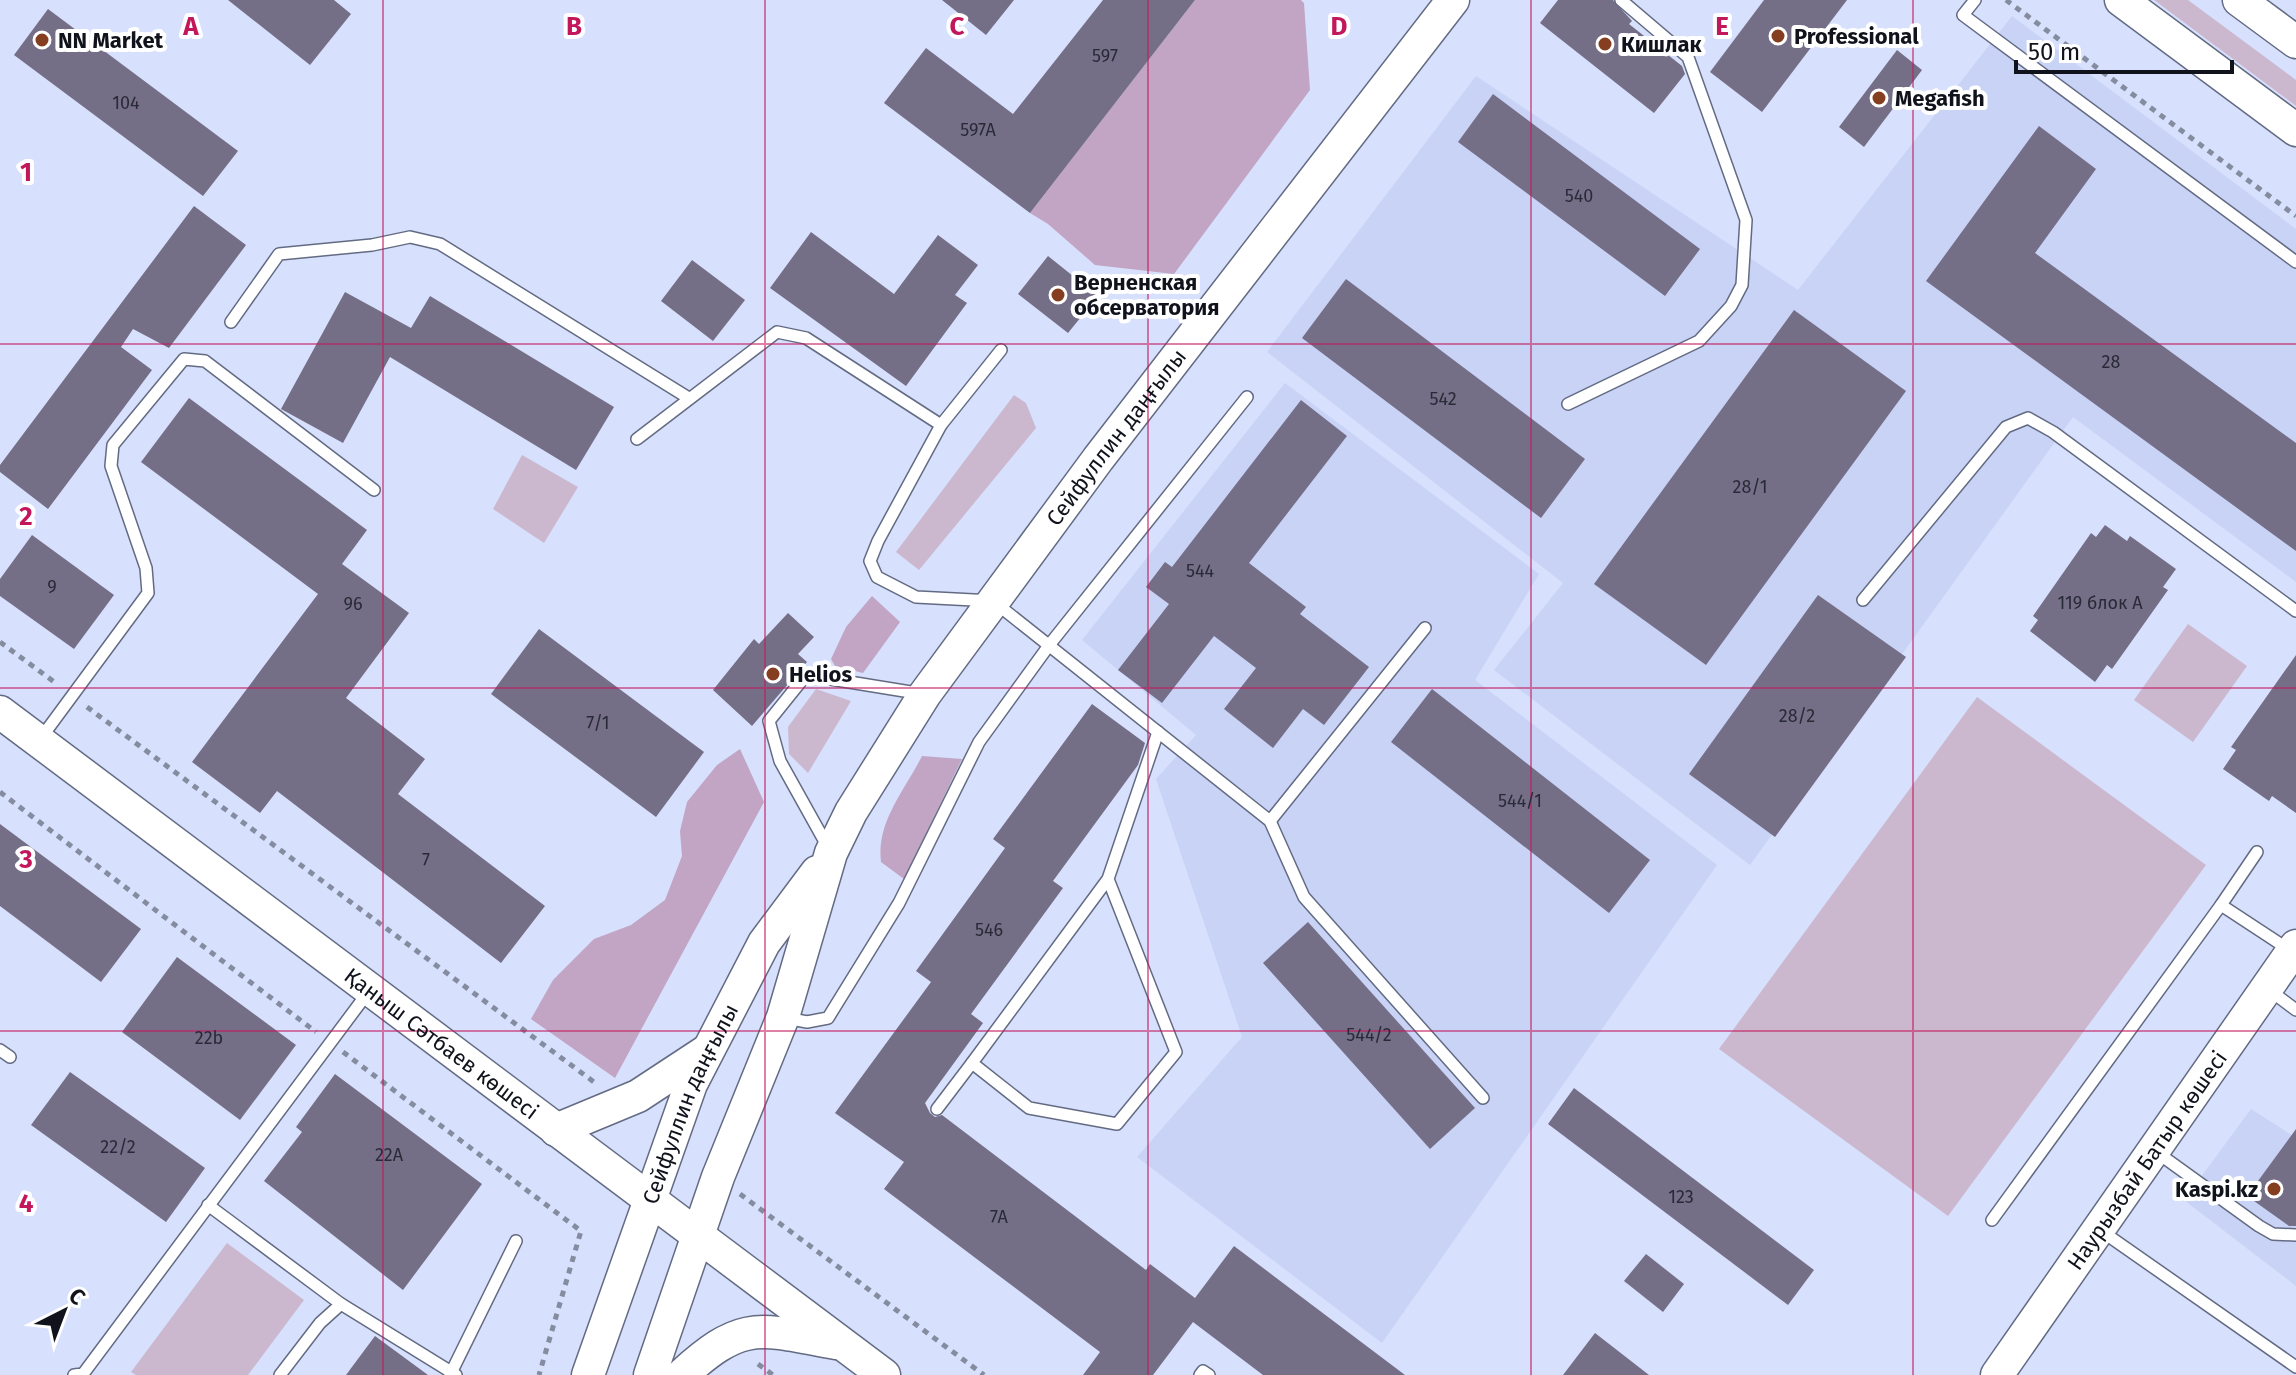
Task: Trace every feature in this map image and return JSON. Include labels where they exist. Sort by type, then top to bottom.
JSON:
[{"type":"main road","name":"Сейфуллин даңғылы","points":[[650,1375],[696,1235],[783,1017],[831,853],[851,812],[925,694],[1098,459],[1453,0]]},
{"type":"main road","points":[[2121,0],[2296,130]]},
{"type":"main road","points":[[2239,0],[2296,42]]},
{"type":"main road","name":"Қаныш Сәтбаев көшесі","points":[[0,712],[884,1375]]},
{"type":"main road","name":"Сейфуллин даңғылы","points":[[588,1375],[649,1199],[707,1050],[764,943],[831,853]]},
{"type":"main road","name":"Наурызбай Батыр көшесі","points":[[1997,1375],[2294,949]]},
{"type":"main road","points":[[556,1130],[638,1096],[707,1050]]},
{"type":"main road","points":[[682,1375],[707,1350],[727,1339],[754,1332],[844,1345]]},
{"type":"lane","points":[[1568,404],[1699,341],[1731,306],[1742,285],[1746,220],[1688,57],[1621,0]]},
{"type":"lane","points":[[1975,0],[1963,15],[2296,262]]},
{"type":"lane","points":[[231,322],[279,254],[372,245],[410,237],[440,244],[687,397]]},
{"type":"lane","points":[[637,439],[687,397],[777,332],[806,338],[941,425]]},
{"type":"lane","points":[[1001,350],[941,425],[870,561],[877,577],[884,584],[916,597],[993,601],[1270,821],[1304,897],[1483,1098]]},
{"type":"lane","points":[[39,741],[148,593],[146,568],[111,466],[113,445],[184,359],[205,361],[374,490]]},
{"type":"lane","points":[[783,1017],[807,1022],[828,1018],[899,903],[979,742],[1050,644],[1247,397]]},
{"type":"lane","points":[[1863,600],[2006,427],[2028,418],[2053,432],[2296,611]]},
{"type":"lane","points":[[1270,821],[1425,628]]},
{"type":"lane","points":[[831,853],[780,761],[769,721],[806,675],[925,694]]},
{"type":"lane","points":[[937,1109],[1108,879],[1158,732]]},
{"type":"lane","points":[[1992,1220],[2257,852]]},
{"type":"lane","points":[[972,1063],[1029,1108],[1117,1124],[1176,1052],[1108,879]]},
{"type":"lane","points":[[2221,905],[2294,949]]},
{"type":"lane","points":[[2267,988],[2296,1010]]},
{"type":"lane","points":[[74,1375],[83,1375],[370,990]]},
{"type":"lane","points":[[2154,1150],[2259,1226],[2273,1234],[2296,1235]]},
{"type":"lane","points":[[208,1205],[341,1304],[453,1374],[516,1241]]},
{"type":"lane","points":[[2098,1228],[2296,1367]]},
{"type":"lane","points":[[280,1375],[320,1323],[341,1304]]},
{"type":"lane","points":[[1200,1375],[1203,1371],[1209,1375]]},
{"type":"path","points":[[2006,0],[2296,216]]},
{"type":"path","points":[[0,642],[583,1074]]},
{"type":"path","points":[[0,792],[581,1231],[539,1375]]},
{"type":"path","points":[[736,1191],[984,1375]]},
{"type":"path","points":[[758,1364],[773,1375]]},
{"type":"shaded area","points":[[1195,0],[1301,0],[1304,3],[1310,90],[1174,274],[1095,265],[1048,224],[1030,213]]},
{"type":"shaded area","points":[[2154,0],[2188,0],[2296,80],[2296,106]]},
{"type":"shaded area","points":[[2012,16],[2296,229],[2296,582],[2073,417],[1750,865],[1494,670],[1563,583],[1267,352],[1476,76],[1798,290]]},
{"type":"shaded area","points":[[1285,383],[1539,574],[1475,680],[1717,865],[1382,1343],[1137,1157],[1242,1037],[1156,779],[1196,735],[1082,640]]},
{"type":"shaded area","points":[[1014,395],[1026,403],[1036,428],[919,570],[896,552]]},
{"type":"shaded area","points":[[522,455],[578,487],[544,543],[493,509]]},
{"type":"shaded area","points":[[872,596],[900,622],[863,673],[835,666],[831,659],[846,627]]},
{"type":"shaded area","points":[[2188,624],[2247,666],[2193,742],[2134,700]]},
{"type":"shaded area","points":[[816,689],[851,701],[808,773],[789,754],[788,727]]},
{"type":"shaded area","points":[[1977,697],[2206,865],[1948,1216],[1719,1049]]},
{"type":"shaded area","points":[[740,749],[764,802],[615,1078],[531,1019],[553,980],[594,939],[631,925],[665,900],[682,856],[680,831],[687,802],[717,765]]},
{"type":"shaded area","points":[[922,756],[962,759],[904,879],[881,862],[883,833],[893,807]]},
{"type":"shaded area","points":[[2251,1109],[2296,1138],[2296,1286],[2184,1200]]},
{"type":"shaded area","points":[[227,1243],[304,1300],[248,1375],[136,1375],[131,1372]]},
{"type":"building","points":[[228,0],[334,0],[351,14],[310,65]]},
{"type":"building","points":[[942,0],[1014,0],[986,35]]},
{"type":"building","points":[[1103,0],[1195,0],[1030,213],[884,103],[926,48],[1013,114]]},
{"type":"building","points":[[1558,0],[1613,0],[1632,21],[1629,24],[1682,66],[1685,74],[1654,113],[1540,23]]},
{"type":"building","name":"Professional","points":[[1764,0],[1847,0],[1762,112],[1710,72]]},
{"type":"building","points":[[48,9],[238,151],[203,196],[14,55]]},
{"type":"building","points":[[1897,50],[1922,70],[1864,147],[1839,127]]},
{"type":"building","points":[[1493,94],[1700,249],[1665,296],[1458,142]]},
{"type":"building","points":[[2039,126],[2096,169],[2035,253],[2296,443],[2296,551],[1926,281]]},
{"type":"building","points":[[194,206],[246,245],[169,348],[133,329],[121,347],[152,370],[48,509],[0,472],[0,465]]},
{"type":"building","points":[[811,232],[894,294],[938,235],[978,265],[955,295],[967,303],[906,386],[770,288]]},
{"type":"building","name":"Верненская обсерватория","points":[[1048,256],[1098,296],[1068,333],[1018,294]]},
{"type":"building","points":[[692,260],[745,300],[713,341],[661,301]]},
{"type":"building","points":[[1346,279],[1585,459],[1541,518],[1302,338]]},
{"type":"building","points":[[345,292],[411,328],[430,296],[614,407],[576,470],[390,357],[343,443],[281,409]]},
{"type":"building","points":[[1794,310],[1906,391],[1706,665],[1594,584]]},
{"type":"building","points":[[189,398],[367,530],[342,564],[409,613],[346,698],[425,759],[398,794],[545,906],[501,963],[277,791],[260,813],[192,762],[318,594],[141,462]]},
{"type":"building","points":[[1301,400],[1347,436],[1249,563],[1306,607],[1300,614],[1369,667],[1324,725],[1303,709],[1273,748],[1224,709],[1256,668],[1214,636],[1162,703],[1118,670],[1169,604],[1146,587],[1165,562],[1172,567]]},
{"type":"building","points":[[2105,525],[2127,541],[2130,536],[2176,569],[2163,587],[2168,590],[2112,669],[2107,665],[2095,682],[2030,631],[2038,620],[2033,616],[2091,533],[2096,537]]},
{"type":"building","points":[[32,535],[114,595],[74,649],[0,596],[0,579]]},
{"type":"building","points":[[1818,595],[1906,657],[1775,837],[1689,774]]},
{"type":"building","points":[[788,613],[814,637],[798,654],[807,662],[752,726],[713,690],[754,639],[759,644]]},
{"type":"building","points":[[539,629],[704,752],[656,817],[491,694]]},
{"type":"building","points":[[2296,655],[2296,813],[2272,796],[2269,801],[2223,769],[2236,750],[2231,747]]},
{"type":"building","points":[[1432,689],[1650,860],[1609,913],[1391,742]]},
{"type":"building","points":[[1092,704],[1145,743],[1138,765],[1053,881],[1063,888],[971,1014],[983,1023],[925,1103],[935,1117],[942,1115],[1146,1270],[1150,1264],[1195,1298],[1234,1246],[1405,1375],[1263,1375],[1193,1322],[1153,1375],[1083,1375],[1100,1352],[884,1189],[904,1162],[835,1113],[931,982],[916,971],[1005,848],[993,839]]},
{"type":"building","points":[[0,824],[141,929],[101,982],[0,906]]},
{"type":"building","points":[[1308,922],[1475,1108],[1430,1149],[1263,963]]},
{"type":"building","points":[[177,957],[296,1045],[240,1120],[122,1032]]},
{"type":"building","points":[[70,1072],[205,1168],[166,1222],[31,1125]]},
{"type":"building","points":[[335,1074],[482,1184],[403,1290],[264,1181],[302,1132],[296,1127]]},
{"type":"building","points":[[1574,1088],[1814,1270],[1788,1305],[1548,1124]]},
{"type":"building","name":"Kaspi.kz","points":[[2296,1129],[2296,1226],[2289,1226],[2247,1196]]},
{"type":"building","points":[[1646,1254],[1684,1284],[1663,1312],[1624,1281]]},
{"type":"building","points":[[1595,1333],[1649,1375],[1563,1375]]},
{"type":"building","points":[[375,1336],[428,1375],[346,1375]]},
{"type":"place","name":"Professional","points":[[1778,36]]},
{"type":"place","name":"NN Market","points":[[42,40]]},
{"type":"place","name":"Кишлак","points":[[1605,44]]},
{"type":"place","name":"Megafish","points":[[1879,98]]},
{"type":"place","name":"Верненская обсерватория","points":[[1058,295]]},
{"type":"place","name":"Helios","points":[[773,674]]},
{"type":"place","name":"Kaspi.kz","points":[[2274,1189]]}]
